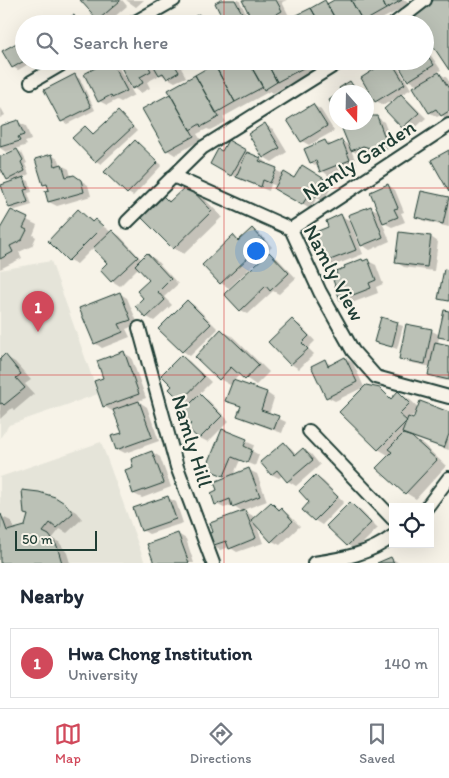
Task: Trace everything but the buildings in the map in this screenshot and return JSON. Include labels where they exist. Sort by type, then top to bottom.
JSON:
[{"type":"street","points":[[148,15],[174,0]]},
{"type":"street","points":[[406,15],[426,0]]},
{"type":"street","points":[[31,82],[52,70]]},
{"type":"street","points":[[127,222],[202,148],[327,70]]},
{"type":"street","name":"Namly Garden","points":[[291,229],[449,125]]},
{"type":"street","name":"Namly View","points":[[173,176],[291,229],[320,292],[353,351],[376,377],[449,397]]},
{"type":"street","name":"Namly Hill","points":[[139,328],[177,468],[212,563]]},
{"type":"street","points":[[309,431],[389,516]]},
{"type":"street","points":[[430,503],[449,478]]},
{"type":"street","points":[[314,563],[354,556],[380,546],[389,539]]},
{"type":"shaded area","points":[[51,261],[98,394],[9,425],[0,438],[0,270]]},
{"type":"shaded area","points":[[101,442],[145,563],[0,563],[0,477]]},
{"type":"place","name":"Hwa Chong Institution","points":[[38,332]]}]
